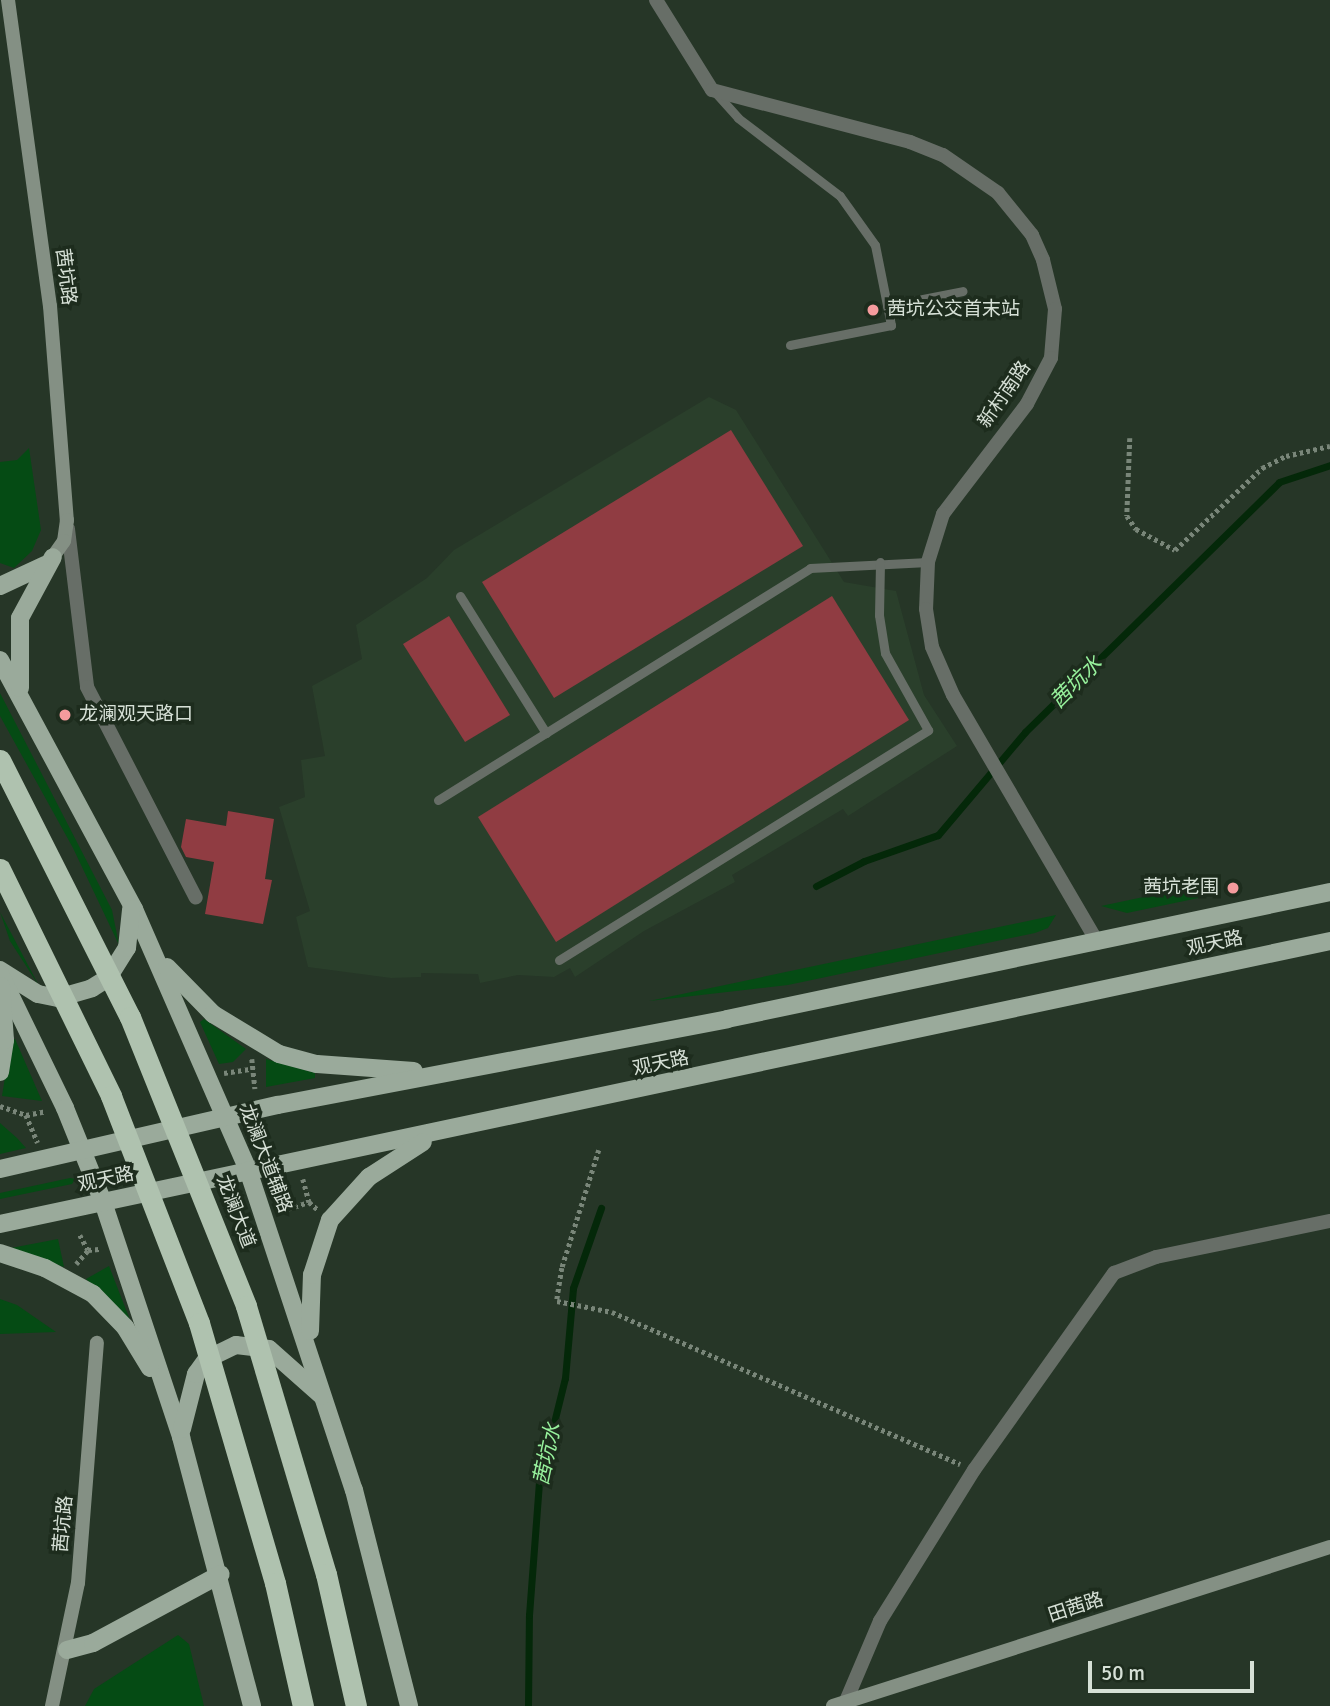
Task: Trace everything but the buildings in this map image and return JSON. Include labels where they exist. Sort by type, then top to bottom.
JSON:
[{"type":"highway","name":"龙澜大道","points":[[0,760],[130,1017],[246,1306],[326,1574],[356,1706]]},
{"type":"highway","points":[[0,869],[111,1096],[199,1323],[272,1570],[303,1706]]},
{"type":"main road","points":[[0,586],[29,576],[53,557]]},
{"type":"main road","points":[[28,709],[20,689],[17,635],[26,602],[53,557]]},
{"type":"main road","name":"龙澜大道辅路","points":[[0,660],[129,900],[248,1170],[327,1401],[371,1549],[409,1706]]},
{"type":"main road","name":"观天路","points":[[0,1169],[226,1117],[1098,943],[1330,892]]},
{"type":"main road","points":[[0,973],[38,994],[58,998],[92,988],[108,978],[127,948],[132,931],[129,900]]},
{"type":"main road","name":"观天路","points":[[0,1224],[1330,941]]},
{"type":"main road","points":[[150,944],[213,1014],[279,1054],[361,1070],[464,1070]]},
{"type":"main road","points":[[0,973],[5,1040],[0,1072]]},
{"type":"main road","points":[[0,973],[84,1150],[103,1202],[181,1437],[221,1574],[252,1706]]},
{"type":"main road","points":[[315,1362],[310,1329],[312,1275],[323,1232],[336,1211],[392,1159],[460,1128]]},
{"type":"main road","points":[[0,1253],[74,1281],[111,1310],[142,1353],[175,1418]]},
{"type":"main road","points":[[181,1437],[196,1374],[207,1359],[236,1345],[269,1349],[308,1379],[327,1401]]},
{"type":"main road","points":[[68,1650],[93,1643],[221,1574]]},
{"type":"street","name":"茜坑路","points":[[8,0],[50,306],[67,520],[64,541],[53,557]]},
{"type":"street","points":[[656,0],[712,90]]},
{"type":"street","name":"新村南路","points":[[712,90],[910,142],[943,155],[998,193],[1032,235],[1044,260],[1055,309],[1051,358],[1027,404],[956,491],[933,537],[928,562],[926,609],[932,647],[967,716],[1098,943]]},
{"type":"street","points":[[67,520],[87,687],[196,898]]},
{"type":"street","points":[[840,1703],[880,1621],[974,1470],[1114,1273],[1156,1257],[1330,1221]]},
{"type":"street","name":"茜坑路","points":[[52,1706],[68,1650],[78,1583],[97,1343]]},
{"type":"street","name":"田茜路","points":[[840,1703],[1330,1547]]},
{"type":"lane","points":[[712,90],[738,118],[819,177],[857,214],[875,245],[891,325],[790,345]]},
{"type":"lane","points":[[887,306],[964,291]]},
{"type":"lane","points":[[559,960],[928,730],[885,653],[879,615],[880,562]]},
{"type":"lane","points":[[438,800],[810,568],[880,562],[928,562]]},
{"type":"lane","points":[[460,596],[546,733]]},
{"type":"path","points":[[1130,438],[1126,516],[1136,529],[1175,550],[1262,468],[1286,456],[1330,446]]},
{"type":"path","points":[[223,1074],[250,1069],[254,1089]]},
{"type":"path","points":[[0,1106],[26,1115],[46,1111]]},
{"type":"path","points":[[26,1115],[39,1146]]},
{"type":"path","points":[[599,1150],[562,1268],[560,1301],[585,1304],[974,1470]]},
{"type":"path","points":[[277,1213],[309,1202],[303,1179]]},
{"type":"path","points":[[80,1235],[88,1250]]},
{"type":"path","points":[[72,1270],[88,1250],[103,1248]]},
{"type":"shaded area","points":[[709,397],[736,410],[844,582],[896,591],[924,695],[957,746],[848,816],[843,809],[732,875],[735,882],[644,931],[575,977],[570,968],[554,977],[518,975],[480,983],[478,974],[421,973],[421,977],[391,978],[308,967],[296,917],[310,911],[279,807],[305,797],[301,760],[325,756],[312,686],[362,659],[356,625],[427,578],[454,550]]},
{"type":"green space","points":[[29,448],[41,530],[32,551],[14,568],[0,563],[0,462],[17,460]]},
{"type":"green space","points":[[0,693],[112,910],[119,945],[73,848],[0,716]]},
{"type":"green space","points":[[1205,884],[1208,896],[1127,913],[1101,906]]},
{"type":"green space","points":[[0,912],[39,986],[10,941]]},
{"type":"green space","points":[[1056,915],[1048,928],[1035,933],[788,985],[649,1001]]},
{"type":"green space","points":[[204,1019],[246,1049],[233,1062],[219,1064],[200,1022]]},
{"type":"green space","points":[[15,1039],[42,1101],[2,1096],[11,1040]]},
{"type":"green space","points":[[266,1059],[315,1073],[315,1078],[266,1087]]},
{"type":"green space","points":[[0,1123],[17,1138],[26,1148],[0,1154]]},
{"type":"green space","points":[[75,1179],[72,1184],[0,1199],[0,1193]]},
{"type":"green space","points":[[58,1239],[64,1267],[11,1248]]},
{"type":"green space","points":[[109,1266],[130,1320],[86,1279]]},
{"type":"green space","points":[[0,1299],[17,1305],[56,1332],[0,1334]]},
{"type":"green space","points":[[178,1635],[189,1644],[204,1706],[85,1706],[94,1689]]},
{"type":"waterway","name":"茜坑水","points":[[816,886],[864,861],[938,835],[1025,732],[1279,482],[1330,465]]},
{"type":"waterway","name":"茜坑水","points":[[528,1706],[529,1615],[539,1483],[565,1378],[573,1288],[601,1208]]},
{"type":"place","name":"茜坑公交首末站","points":[[873,310]]},
{"type":"place","name":"龙澜观天路口","points":[[65,715]]},
{"type":"place","name":"茜坑老围","points":[[1233,888]]}]
